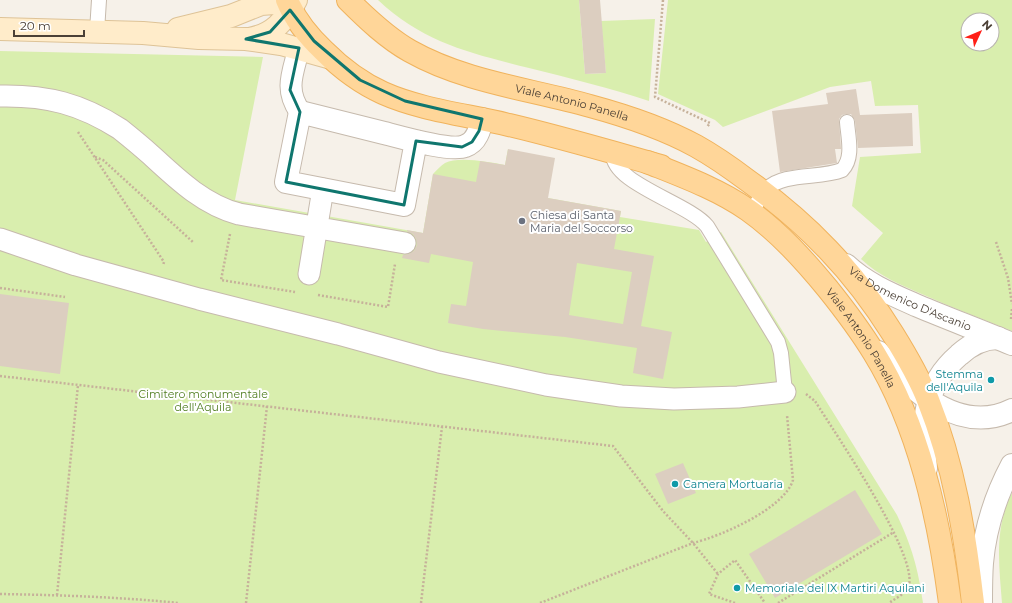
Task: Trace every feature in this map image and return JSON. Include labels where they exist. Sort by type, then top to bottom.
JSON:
[{"type":"main road","name":"Viale Antonio Panella","points":[[348,0],[370,21],[398,44],[433,63],[462,73],[589,106],[656,127],[679,137],[714,157],[758,201],[784,240],[825,286],[858,328],[888,379],[907,421],[920,460],[941,546],[950,603]]},
{"type":"main road","points":[[143,33],[171,30],[204,23],[231,16],[255,4],[274,2],[282,5],[291,3]]},
{"type":"main road","points":[[246,39],[259,37],[270,32],[281,22],[291,3]]},
{"type":"main road","name":"Viale Antonio Panella","points":[[291,3],[308,34],[331,58],[360,80],[384,93],[414,103],[510,125],[647,162],[697,183],[731,200],[758,201],[792,215],[829,249],[862,288],[914,369],[928,400],[948,461],[962,518],[973,603]]},
{"type":"main road","points":[[0,29],[143,33],[199,38],[246,39],[299,48],[331,58]]},
{"type":"street","points":[[299,48],[290,90],[293,101],[300,112],[416,141],[455,148],[465,147],[470,144],[479,131],[482,119]]},
{"type":"street","points":[[0,96],[41,97],[96,115],[120,129],[186,187],[222,208],[239,214],[405,243]]},
{"type":"street","points":[[300,112],[286,182],[404,205],[416,141]]},
{"type":"street","points":[[309,274],[323,189]]},
{"type":"street","points":[[0,239],[76,265],[199,299],[338,334],[439,362],[546,385],[621,396],[674,399],[785,392]]},
{"type":"street","name":"Via Domenico D'Ascanio","points":[[829,249],[848,268],[877,287],[940,315],[1005,341]]},
{"type":"street","points":[[858,328],[885,361],[928,400],[959,414],[971,416],[993,417],[1012,410]]},
{"type":"street","name":"Via Domenico D'Ascanio","points":[[930,498],[926,464],[925,429],[928,400],[936,382],[951,362],[974,344],[983,340],[1005,341]]},
{"type":"street","points":[[981,603],[983,548],[995,502],[1012,465]]},
{"type":"lane","points":[[97,32],[99,0]]},
{"type":"lane","points":[[758,201],[773,184],[780,181],[842,170],[847,164],[849,157],[846,122]]},
{"type":"lane","points":[[613,153],[616,166],[624,175],[693,214],[707,226],[778,342],[781,353],[785,392]]},
{"type":"path","points":[[663,0],[655,97],[710,123],[704,133]]},
{"type":"path","points":[[66,104],[63,109],[164,262],[156,287]]},
{"type":"path","points":[[95,157],[103,160],[194,243]]},
{"type":"path","points":[[996,242],[1008,278],[1012,304]]},
{"type":"path","points":[[0,288],[65,297]]},
{"type":"path","points":[[0,376],[613,446],[663,511],[693,543],[718,574]]},
{"type":"path","points":[[57,595],[78,385]]},
{"type":"path","points":[[540,603],[693,543],[712,538],[753,518],[776,503],[785,495],[793,480],[785,392],[798,391],[807,394],[815,401],[875,497],[894,532],[907,566],[909,578],[907,590],[890,603]]},
{"type":"path","points":[[246,603],[266,406]]},
{"type":"path","points":[[420,603],[442,426]]},
{"type":"path","points":[[778,603],[894,532]]},
{"type":"path","points":[[735,603],[709,594],[718,574],[735,560],[765,603]]},
{"type":"path","points":[[0,594],[140,599],[179,603]]},
{"type":"highlighted area","points":[[290,10],[314,41],[360,80],[405,101],[482,119],[479,131],[472,142],[462,147],[416,141],[404,205],[286,182],[300,112],[290,90],[299,48],[246,39],[270,32]]},
{"type":"green space","points":[[378,0],[579,0],[585,74],[606,73],[601,21],[655,19],[649,101],[589,83],[467,51],[430,36],[413,27],[395,15]]},
{"type":"green space","points":[[668,0],[1012,0],[1012,331],[899,284],[875,270],[861,259],[883,233],[852,206],[860,157],[921,153],[918,105],[875,106],[871,81],[830,87],[723,127],[715,120],[658,94]]},
{"type":"green space","name":"Cimitero monumentale dell'Aquila","points":[[0,51],[263,57],[235,200],[423,233],[433,174],[439,168],[445,163],[458,160],[474,160],[505,165],[508,149],[548,198],[621,211],[620,217],[699,230],[706,242],[721,232],[897,515],[907,537],[914,558],[923,603],[0,603]]},
{"type":"green space","points":[[1012,493],[1012,603],[1002,603],[999,561],[1000,533],[1006,506]]},
{"type":"building","points":[[579,0],[600,0],[606,73],[585,74]]},
{"type":"building","points":[[856,89],[860,115],[912,113],[913,146],[858,148],[855,121],[851,114],[846,114],[842,115],[839,119],[841,149],[835,149],[837,163],[780,172],[772,111],[828,104],[826,93]]},
{"type":"building","points":[[508,149],[555,158],[548,198],[621,211],[614,249],[654,256],[641,326],[672,332],[663,379],[633,373],[637,348],[565,337],[483,329],[448,323],[451,304],[466,306],[473,262],[431,254],[429,263],[402,258],[403,255],[414,251],[417,245],[413,234],[407,230],[423,233],[433,174],[476,182],[480,161],[505,165]],"holes":[[[577,263],[632,272],[623,324],[569,315]]]},
{"type":"building","points":[[0,294],[69,303],[60,374],[0,366]]},
{"type":"building","name":"Camera Mortuaria","points":[[683,463],[696,493],[668,504],[655,474]]},
{"type":"building","points":[[855,490],[882,534],[775,598],[749,554]]},
{"type":"place","name":"Chiesa di Santa Maria del Soccorso","points":[[522,221]]},
{"type":"place","name":"Stemma dell'Aquila","points":[[991,380]]},
{"type":"place","name":"Camera Mortuaria","points":[[675,484]]},
{"type":"place","name":"Memoriale dei IX Martiri Aquilani","points":[[737,588]]}]
